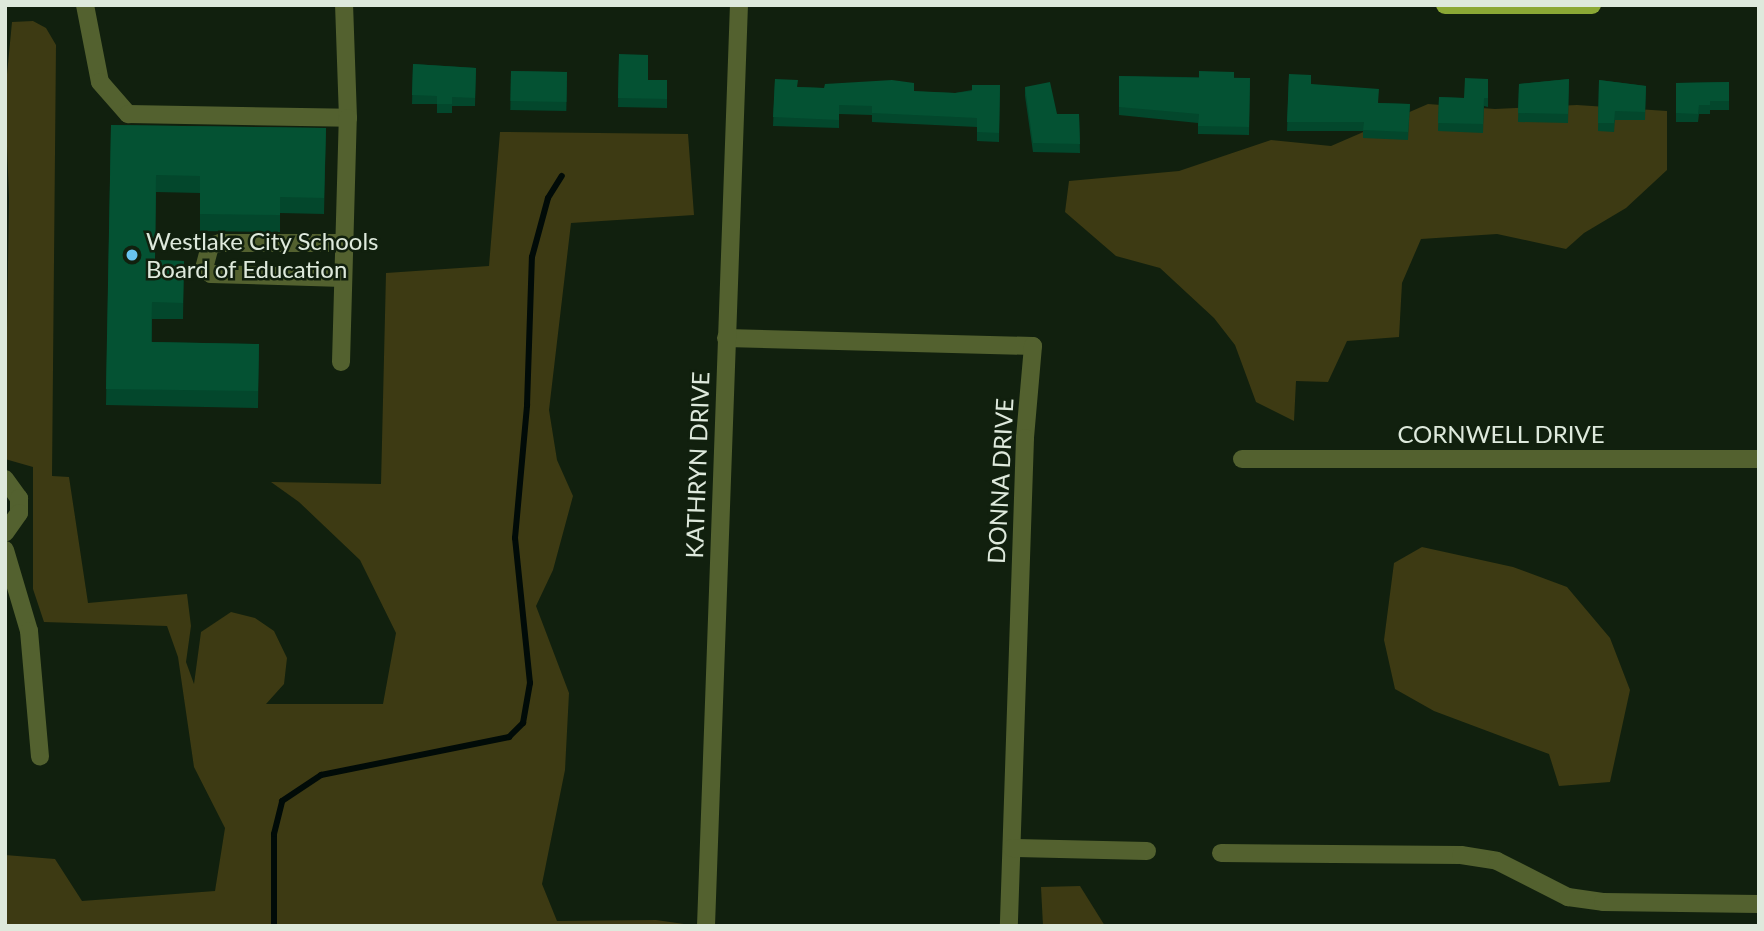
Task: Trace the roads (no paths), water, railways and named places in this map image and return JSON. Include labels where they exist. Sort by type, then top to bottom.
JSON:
[{"type":"main road","points":[[1445,5],[1592,5]]},
{"type":"street","points":[[85,5],[100,82],[128,114],[348,118]]},
{"type":"street","points":[[341,362],[348,118],[344,5]]},
{"type":"street","name":"KATHRYN DRIVE","points":[[706,926],[739,5]]},
{"type":"street","points":[[343,243],[219,243],[210,246],[204,268],[211,274],[343,278]]},
{"type":"street","name":"DONNA DRIVE","points":[[726,338],[1033,346],[1025,438],[1009,926]]},
{"type":"street","name":"CORNWELL DRIVE","points":[[1242,459],[1759,459]]},
{"type":"street","points":[[5,479],[19,498],[19,513],[5,533]]},
{"type":"street","points":[[5,550],[29,631],[40,757]]},
{"type":"street","points":[[1012,848],[1147,851]]},
{"type":"street","points":[[1221,853],[1461,855],[1497,861],[1568,897],[1603,902],[1759,904]]},
{"type":"waterway","points":[[274,926],[274,834],[282,801],[321,775],[509,737],[523,723],[530,683],[515,538],[527,405],[532,257],[548,198],[562,176]]},
{"type":"place","name":"Westlake City Schools Board of Education","points":[[132,255]]}]
